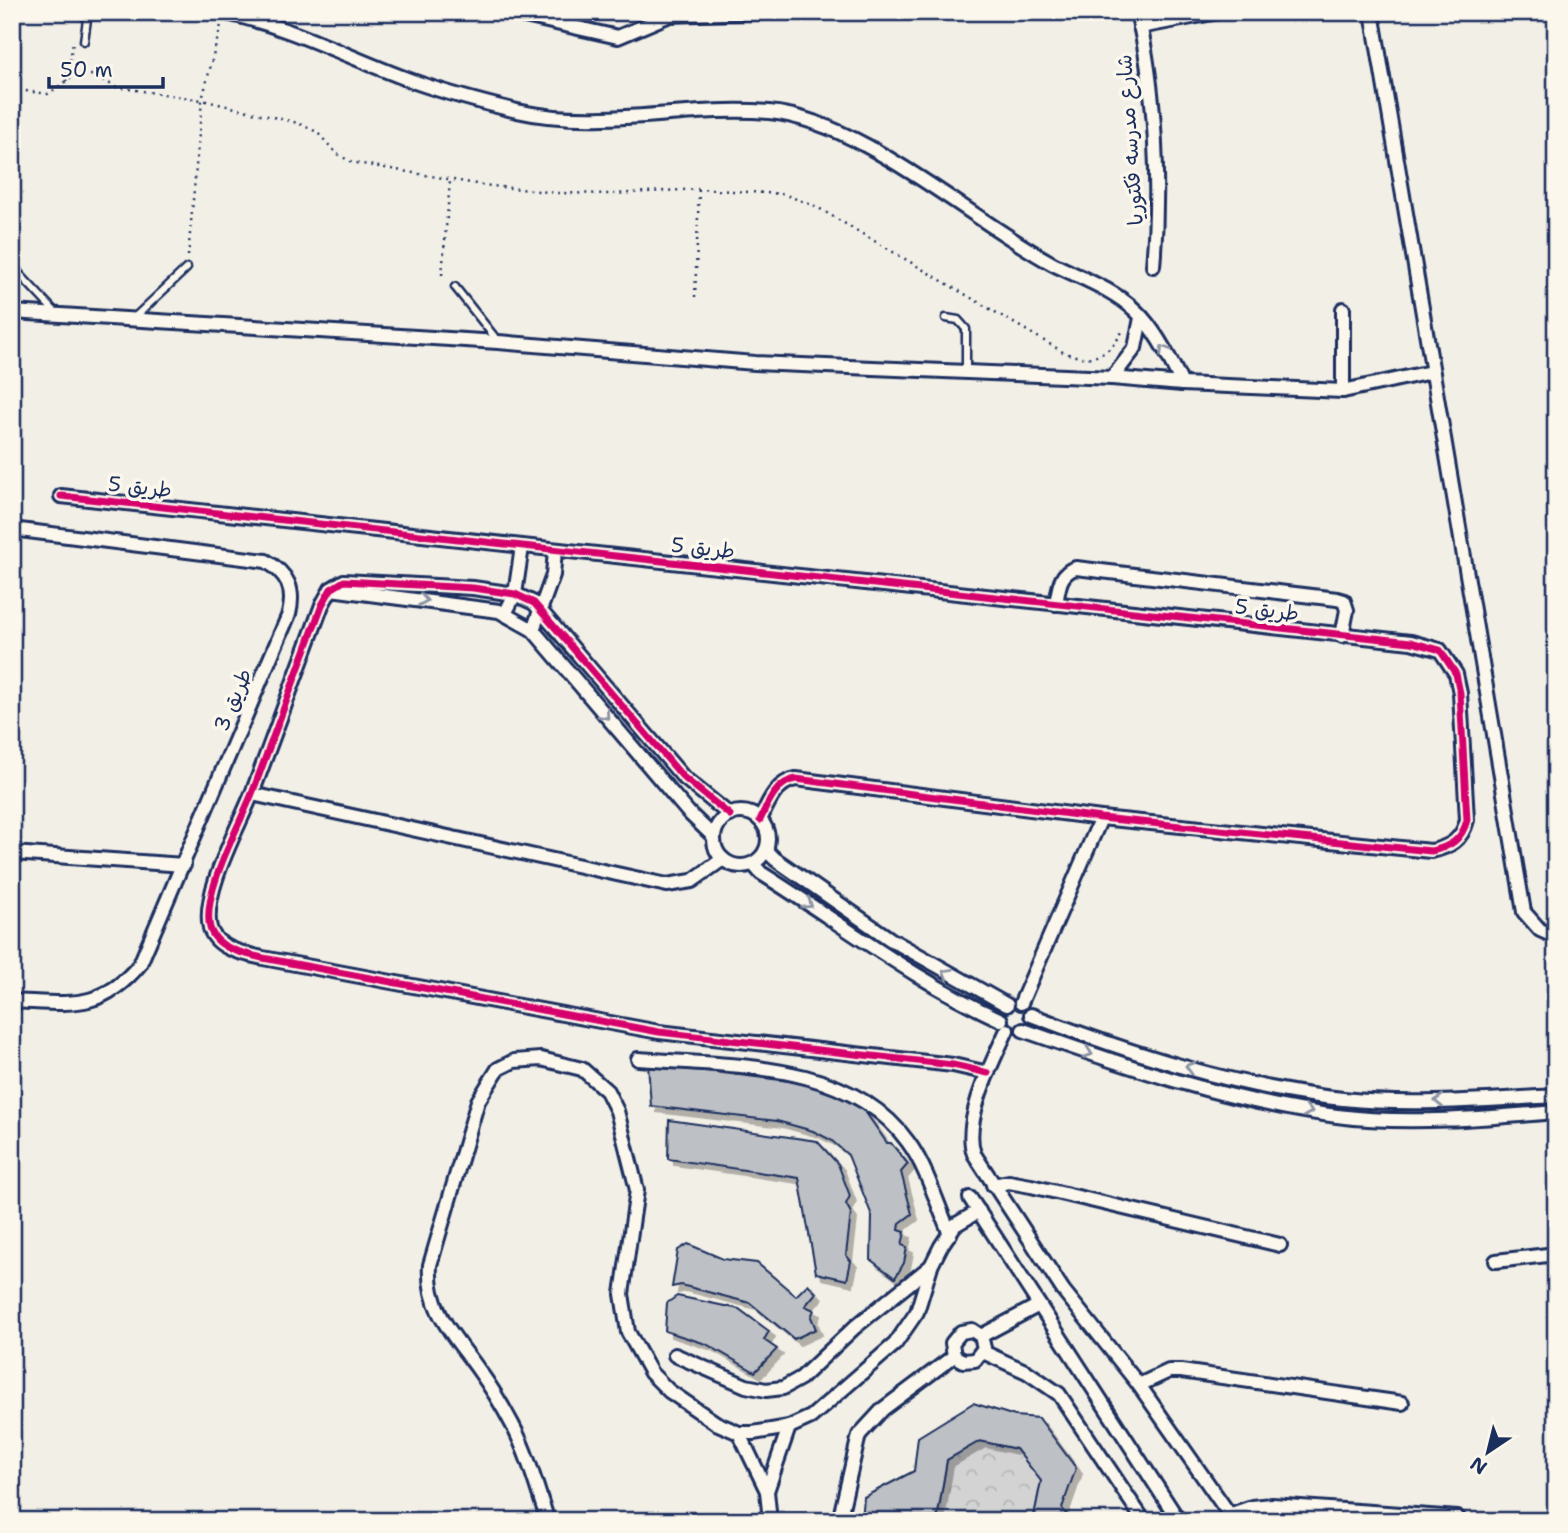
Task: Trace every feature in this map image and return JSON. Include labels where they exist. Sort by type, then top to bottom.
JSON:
[{"type":"street","points":[[507,12],[618,37],[627,35],[651,20],[670,15],[756,12]]},
{"type":"street","name":"شارع مدرسه فكتوريا","points":[[1137,12],[1154,150],[1157,228],[1153,266]]},
{"type":"street","points":[[1140,27],[1218,12]]},
{"type":"street","points":[[1372,12],[1524,912],[1540,930],[1556,937]]},
{"type":"street","points":[[223,13],[282,27],[420,83],[520,112],[583,117],[770,112],[793,118],[878,153],[1052,263],[1121,298],[1138,314],[1172,363],[1182,384]]},
{"type":"street","points":[[1343,309],[1343,391]]},
{"type":"street","points":[[12,312],[498,342],[741,362],[1343,391],[1431,372]]},
{"type":"street","points":[[1112,378],[1135,348],[1138,314]]},
{"type":"street","name":"طريق 5","points":[[61,496],[1430,645],[1449,659],[1460,693],[1467,820],[1459,839],[1443,849],[1418,851],[1101,818]]},
{"type":"street","name":"طريق 3","points":[[12,529],[266,561],[280,569],[289,582],[293,598],[289,614],[140,964],[123,985],[99,999],[71,1003],[12,1001]]},
{"type":"street","points":[[505,614],[515,594],[522,547]]},
{"type":"street","points":[[533,630],[553,575],[555,550]]},
{"type":"street","points":[[1056,604],[1059,584],[1068,571],[1076,568],[1337,598],[1343,601],[1347,610],[1342,636]]},
{"type":"street","points":[[730,814],[683,777],[563,639],[542,610],[515,594],[473,588],[344,581],[331,589],[222,868],[209,914],[211,930],[220,942],[237,952],[659,1032],[953,1065],[988,1073]]},
{"type":"street","points":[[331,589],[420,599],[505,614],[533,630],[680,802],[714,837],[723,859],[737,866],[753,864],[766,850],[769,839],[760,820],[741,812],[730,814],[719,824],[714,837]]},
{"type":"street","points":[[760,820],[776,791],[789,780],[796,779],[1101,818],[1021,1003]]},
{"type":"street","points":[[252,794],[667,885],[680,884],[702,876],[723,859]]},
{"type":"street","points":[[766,850],[890,939],[1007,1005],[1021,1003]]},
{"type":"street","points":[[12,853],[184,865]]},
{"type":"street","points":[[753,864],[761,873],[884,956],[1004,1025],[1124,1066],[1229,1095],[1339,1116],[1468,1120],[1556,1112]]},
{"type":"street","points":[[1021,1003],[1031,1015],[1124,1048],[1232,1079],[1345,1099],[1466,1101],[1556,1096]]},
{"type":"street","points":[[1007,1005],[1004,1025],[971,1129],[970,1143],[993,1185],[1063,1290],[1139,1385],[1231,1518],[1252,1507],[1272,1506],[1458,1518]]},
{"type":"street","points":[[1023,1030],[1031,1021],[1031,1015]]},
{"type":"street","points":[[548,1521],[514,1428],[477,1368],[443,1325],[432,1300],[429,1280],[430,1265],[478,1101],[498,1069],[514,1060],[541,1059],[564,1063],[582,1069],[607,1091],[623,1127],[636,1189],[622,1294],[628,1332],[651,1373],[669,1391],[708,1418],[739,1433],[789,1427],[822,1409],[895,1344],[917,1312],[931,1266],[950,1234],[959,1222],[979,1211]]},
{"type":"street","points":[[638,1059],[794,1073],[863,1098],[909,1143],[950,1234]]},
{"type":"street","points":[[1229,1095],[1232,1079]]},
{"type":"street","points":[[1466,1101],[1468,1120]]},
{"type":"street","points":[[993,1185],[1009,1182],[1031,1186],[1280,1245]]},
{"type":"street","points":[[970,1198],[1179,1521]]},
{"type":"street","points":[[1496,1261],[1556,1254]]},
{"type":"street","points":[[674,1355],[746,1386],[766,1390],[783,1388],[801,1378],[855,1327],[931,1266]]},
{"type":"street","points":[[981,1336],[1039,1305]]},
{"type":"street","points":[[972,1330],[981,1336],[985,1345],[983,1352],[975,1360],[967,1362],[954,1356],[951,1347],[958,1334],[972,1330]]},
{"type":"street","points":[[983,1352],[1027,1373],[1059,1394],[1144,1521]]},
{"type":"street","points":[[839,1521],[859,1435],[883,1409],[954,1356]]},
{"type":"street","points":[[1139,1385],[1169,1371],[1181,1371],[1402,1403]]},
{"type":"street","points":[[767,1491],[789,1427]]},
{"type":"street","points":[[739,1433],[767,1491],[770,1521]]},
{"type":"lane","points":[[84,41],[88,12]]},
{"type":"lane","points":[[12,266],[58,315]]},
{"type":"lane","points":[[132,320],[187,268]]},
{"type":"lane","points":[[455,287],[498,342]]},
{"type":"lane","points":[[946,318],[958,320],[966,329],[966,371]]},
{"type":"path","points":[[188,257],[202,100],[223,13]]},
{"type":"path","points":[[66,81],[73,40]]},
{"type":"path","points":[[12,89],[48,94],[79,75],[93,75],[116,87],[202,100],[308,127],[336,153],[351,162],[450,179],[558,193],[613,194],[699,189],[783,194],[806,201],[1073,356],[1095,356],[1115,347],[1138,314]]},
{"type":"path","points":[[442,275],[450,179]]},
{"type":"path","points":[[695,297],[699,189]]},
{"type":"green space","points":[[980,1441],[1016,1449],[1041,1481],[1033,1521],[918,1521],[937,1520],[947,1460]]},
{"type":"building","points":[[648,1064],[823,1085],[849,1101],[857,1100],[887,1143],[891,1143],[908,1164],[901,1172],[912,1214],[900,1223],[899,1230],[905,1232],[902,1245],[907,1247],[904,1263],[895,1278],[871,1260],[872,1216],[848,1155],[831,1140],[813,1131],[777,1121],[651,1106]]},
{"type":"building","points":[[669,1120],[817,1141],[838,1164],[850,1196],[846,1204],[851,1213],[846,1255],[851,1261],[847,1280],[816,1273],[799,1178],[668,1159]]},
{"type":"building","points":[[688,1244],[723,1259],[757,1263],[796,1296],[808,1284],[816,1293],[805,1306],[814,1310],[811,1317],[816,1329],[794,1339],[750,1303],[681,1285],[672,1287],[678,1250]]},
{"type":"building","points":[[677,1296],[739,1309],[769,1331],[764,1340],[777,1349],[755,1372],[706,1344],[665,1331],[667,1303]]},
{"type":"building","points":[[973,1403],[1015,1416],[1039,1418],[1076,1468],[1062,1508],[1071,1521],[1033,1521],[1041,1481],[1016,1449],[980,1441],[947,1460],[937,1520],[862,1521],[864,1497],[914,1471],[918,1437]]},
{"type":"cycle path","points":[[61,496],[1411,642],[1440,650],[1456,674],[1460,693],[1467,820],[1462,833],[1454,842],[1431,851],[1101,818],[796,779],[778,789],[760,820]]},
{"type":"cycle path","points":[[730,815],[683,777],[534,603],[515,594],[473,588],[344,581],[331,589],[322,605],[253,791],[223,859],[211,897],[210,928],[213,935],[225,946],[256,956],[659,1032],[953,1065],[988,1073]]}]
